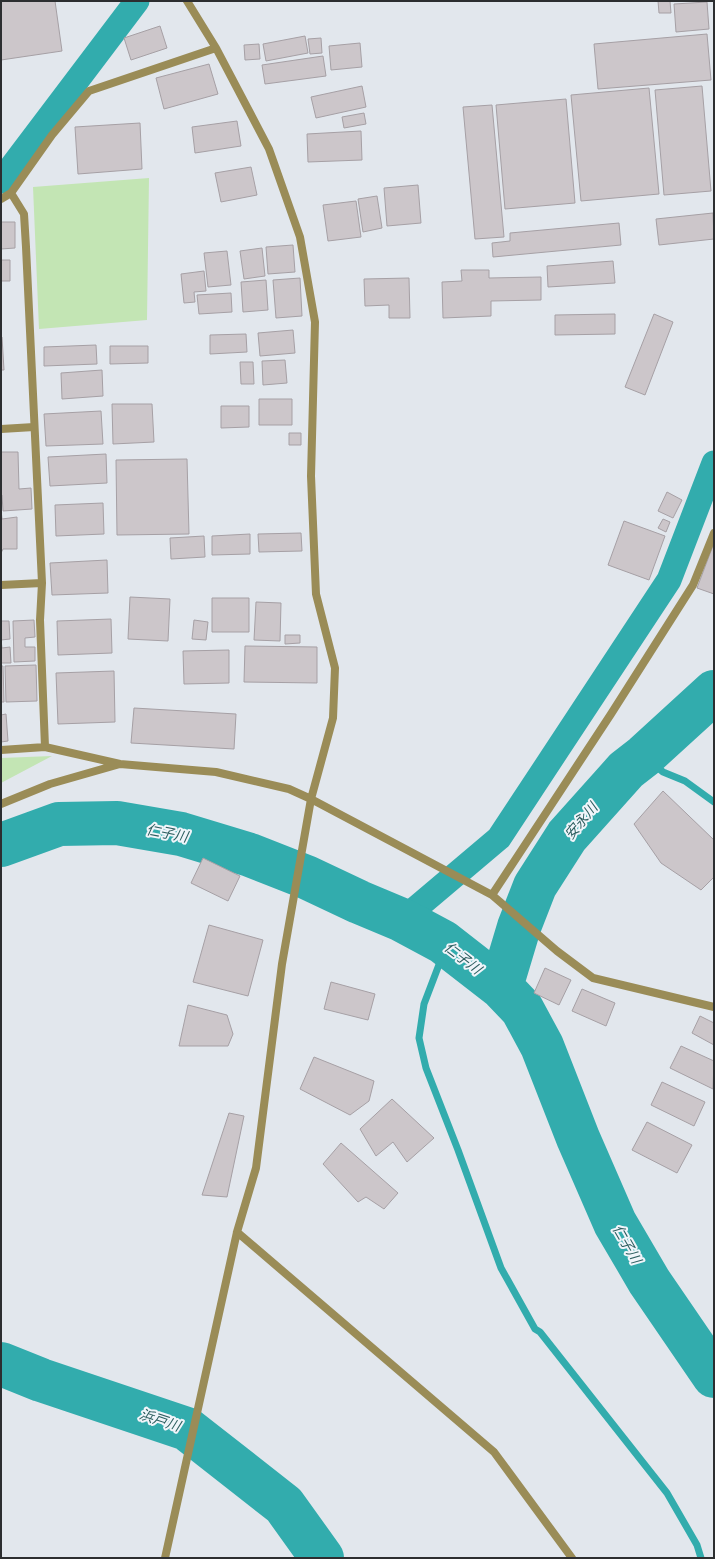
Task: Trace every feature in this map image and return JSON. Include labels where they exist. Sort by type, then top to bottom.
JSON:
[{"type":"street","points":[[165,1558],[237,1232],[256,1168],[282,964],[311,799],[333,718],[335,668],[316,594],[311,476],[315,322],[300,236],[269,149],[216,48],[187,1]]},
{"type":"street","points":[[1,199],[11,193],[52,135],[89,91],[216,48]]},
{"type":"street","points":[[11,193],[24,214],[42,583],[40,620],[45,747]]},
{"type":"street","points":[[1,429],[34,427]]},
{"type":"street","points":[[492,895],[611,714],[693,585],[714,533]]},
{"type":"street","points":[[1,585],[42,583]]},
{"type":"street","points":[[1,750],[45,747],[120,764],[216,772],[289,790],[311,799],[492,895],[557,951],[593,978],[714,1007]]},
{"type":"street","points":[[1,804],[50,784],[120,764]]},
{"type":"street","points":[[237,1232],[494,1452],[572,1558]]},
{"type":"green space","points":[[149,178],[147,320],[39,329],[33,187]]},
{"type":"green space","points":[[52,756],[1,783],[1,758]]},
{"type":"building","points":[[1,1],[55,1],[62,51],[1,60]]},
{"type":"building","points":[[658,1],[670,1],[671,13],[659,13]]},
{"type":"building","points":[[707,2],[709,29],[676,32],[674,4]]},
{"type":"building","points":[[160,26],[167,48],[131,60],[124,38]]},
{"type":"building","points":[[707,34],[711,80],[598,89],[594,44]]},
{"type":"building","points":[[305,36],[308,53],[266,61],[263,44]]},
{"type":"building","points":[[321,38],[322,53],[310,54],[308,39]]},
{"type":"building","points":[[360,43],[362,67],[331,70],[329,46]]},
{"type":"building","points":[[259,44],[260,59],[245,60],[244,45]]},
{"type":"building","points":[[323,56],[326,76],[265,84],[262,65]]},
{"type":"building","points":[[209,64],[218,94],[164,109],[156,78]]},
{"type":"building","points":[[362,86],[366,107],[316,118],[311,97]]},
{"type":"building","points":[[702,86],[711,191],[664,195],[655,90]]},
{"type":"building","points":[[649,88],[659,194],[581,201],[571,95]]},
{"type":"building","points":[[566,99],[575,203],[505,209],[496,105]]},
{"type":"building","points":[[492,105],[504,237],[475,239],[463,107]]},
{"type":"building","points":[[364,113],[366,124],[344,128],[342,117]]},
{"type":"building","points":[[237,121],[241,146],[195,153],[192,127]]},
{"type":"building","points":[[140,123],[142,169],[78,174],[75,127]]},
{"type":"building","points":[[361,131],[362,160],[308,162],[307,134]]},
{"type":"building","points":[[251,167],[257,195],[221,202],[215,173]]},
{"type":"building","points":[[418,185],[421,223],[387,226],[384,188]]},
{"type":"building","points":[[377,196],[382,228],[363,232],[358,199]]},
{"type":"building","points":[[356,201],[361,237],[328,241],[323,205]]},
{"type":"building","points":[[713,213],[714,239],[659,245],[656,219]]},
{"type":"building","points":[[1,222],[15,222],[15,248],[1,249]]},
{"type":"building","points":[[619,223],[621,245],[493,257],[492,243],[510,241],[510,233]]},
{"type":"building","points":[[293,245],[295,272],[268,274],[266,247]]},
{"type":"building","points":[[262,248],[265,276],[244,279],[240,251]]},
{"type":"building","points":[[227,251],[231,285],[208,287],[204,253]]},
{"type":"building","points":[[1,260],[10,260],[10,281],[1,281]]},
{"type":"building","points":[[613,261],[615,283],[548,287],[547,266]]},
{"type":"building","points":[[461,270],[489,270],[489,278],[541,277],[541,300],[491,301],[491,316],[443,318],[442,282],[462,281]]},
{"type":"building","points":[[204,271],[206,291],[194,292],[195,302],[184,303],[181,274]]},
{"type":"building","points":[[300,278],[302,316],[276,318],[273,280]]},
{"type":"building","points":[[409,278],[410,318],[389,318],[389,305],[365,306],[364,279]]},
{"type":"building","points":[[266,280],[268,310],[243,312],[241,282]]},
{"type":"building","points":[[231,293],[232,312],[199,314],[197,295]]},
{"type":"building","points":[[615,314],[615,334],[555,335],[555,315]]},
{"type":"building","points":[[654,314],[673,322],[645,395],[625,387]]},
{"type":"building","points":[[293,330],[295,353],[260,356],[258,333]]},
{"type":"building","points":[[246,334],[247,352],[210,354],[210,335]]},
{"type":"building","points":[[2,337],[4,370],[1,370]]},
{"type":"building","points":[[96,345],[97,364],[44,366],[44,347]]},
{"type":"building","points":[[110,346],[148,346],[148,363],[110,364]]},
{"type":"building","points":[[285,360],[287,383],[263,385],[262,361]]},
{"type":"building","points":[[240,362],[253,362],[254,384],[241,384]]},
{"type":"building","points":[[102,370],[103,396],[62,399],[61,373]]},
{"type":"building","points":[[259,399],[292,399],[292,425],[259,425]]},
{"type":"building","points":[[112,404],[152,404],[154,442],[113,444]]},
{"type":"building","points":[[221,406],[249,406],[249,427],[221,428]]},
{"type":"building","points":[[101,411],[103,444],[46,446],[44,414]]},
{"type":"building","points":[[289,433],[301,433],[301,445],[289,445]]},
{"type":"building","points":[[1,452],[18,452],[19,489],[31,488],[32,509],[3,511],[1,495]]},
{"type":"building","points":[[106,454],[107,483],[50,486],[48,457]]},
{"type":"building","points":[[187,459],[189,534],[117,535],[116,460]]},
{"type":"building","points":[[667,492],[682,500],[673,518],[658,511]]},
{"type":"building","points":[[103,503],[104,534],[56,536],[55,505]]},
{"type":"building","points":[[1,510],[2,519],[17,517],[17,549],[3,549],[1,553]]},
{"type":"building","points":[[663,519],[670,522],[666,532],[658,528]]},
{"type":"building","points":[[624,521],[665,536],[649,580],[608,565]]},
{"type":"building","points":[[301,533],[302,551],[259,552],[258,534]]},
{"type":"building","points":[[250,534],[250,554],[212,555],[212,536]]},
{"type":"building","points":[[204,536],[205,557],[171,559],[170,538]]},
{"type":"building","points":[[714,543],[714,594],[697,588]]},
{"type":"building","points":[[107,560],[108,593],[52,595],[50,563]]},
{"type":"building","points":[[130,597],[170,599],[168,641],[128,639]]},
{"type":"building","points":[[212,598],[249,598],[249,632],[212,632]]},
{"type":"building","points":[[256,602],[281,603],[280,641],[254,640]]},
{"type":"building","points":[[111,619],[112,653],[58,655],[57,621]]},
{"type":"building","points":[[34,620],[35,637],[25,638],[25,647],[35,647],[35,661],[14,662],[13,621]]},
{"type":"building","points":[[194,620],[208,622],[206,640],[192,639]]},
{"type":"building","points":[[1,621],[9,621],[10,639],[1,640]]},
{"type":"building","points":[[285,635],[300,635],[300,643],[285,644]]},
{"type":"building","points":[[1,640],[2,648],[10,647],[11,663],[1,663]]},
{"type":"building","points":[[245,646],[317,647],[317,683],[244,682]]},
{"type":"building","points":[[229,650],[229,683],[184,684],[183,651]]},
{"type":"building","points":[[36,665],[37,701],[6,702],[5,666]]},
{"type":"building","points":[[1,666],[3,666],[4,702],[1,702]]},
{"type":"building","points":[[114,671],[115,722],[58,724],[56,673]]},
{"type":"building","points":[[134,708],[236,714],[234,749],[131,743]]},
{"type":"building","points":[[6,714],[8,741],[1,742],[1,715]]},
{"type":"building","points":[[663,791],[714,840],[714,877],[701,890],[661,863],[634,824]]},
{"type":"building","points":[[203,858],[240,876],[228,901],[191,883]]},
{"type":"building","points":[[209,925],[263,940],[248,996],[193,982]]},
{"type":"building","points":[[545,968],[571,980],[559,1005],[534,993]]},
{"type":"building","points":[[331,982],[375,994],[368,1020],[324,1009]]},
{"type":"building","points":[[582,989],[615,1003],[606,1026],[572,1011]]},
{"type":"building","points":[[188,1005],[227,1015],[233,1034],[228,1046],[179,1046]]},
{"type":"building","points":[[700,1016],[714,1023],[714,1045],[692,1033]]},
{"type":"building","points":[[681,1046],[714,1061],[713,1089],[670,1068]]},
{"type":"building","points":[[314,1057],[374,1081],[369,1101],[350,1115],[300,1089]]},
{"type":"building","points":[[662,1082],[705,1102],[694,1126],[651,1105]]},
{"type":"building","points":[[392,1099],[434,1138],[407,1162],[393,1142],[376,1156],[360,1129]]},
{"type":"building","points":[[229,1113],[244,1116],[227,1197],[202,1195]]},
{"type":"building","points":[[647,1122],[692,1145],[677,1173],[632,1150]]},
{"type":"building","points":[[341,1143],[398,1193],[384,1209],[366,1197],[358,1202],[323,1164]]},
{"type":"waterway","points":[[1,181],[137,1]]},
{"type":"waterway","points":[[402,920],[499,838],[669,580],[714,463]]},
{"type":"waterway","name":"安永川","points":[[501,987],[519,927],[535,886],[567,836],[626,770],[644,756],[714,692]]},
{"type":"waterway","points":[[644,756],[663,772],[685,781],[714,802]]},
{"type":"waterway","name":"仁子川","points":[[1,845],[59,824],[117,823],[181,834],[250,855],[306,877],[402,920],[443,942],[501,987],[522,1009],[542,1046],[578,1138],[615,1223],[649,1281],[714,1376]]},
{"type":"waterway","points":[[443,942],[440,962],[424,1004],[419,1038],[426,1068],[501,1268],[535,1329],[540,1332],[667,1493],[697,1545],[701,1558]]},
{"type":"waterway","name":"浜戸川","points":[[1,1364],[41,1380],[187,1429],[284,1505],[322,1558]]}]
